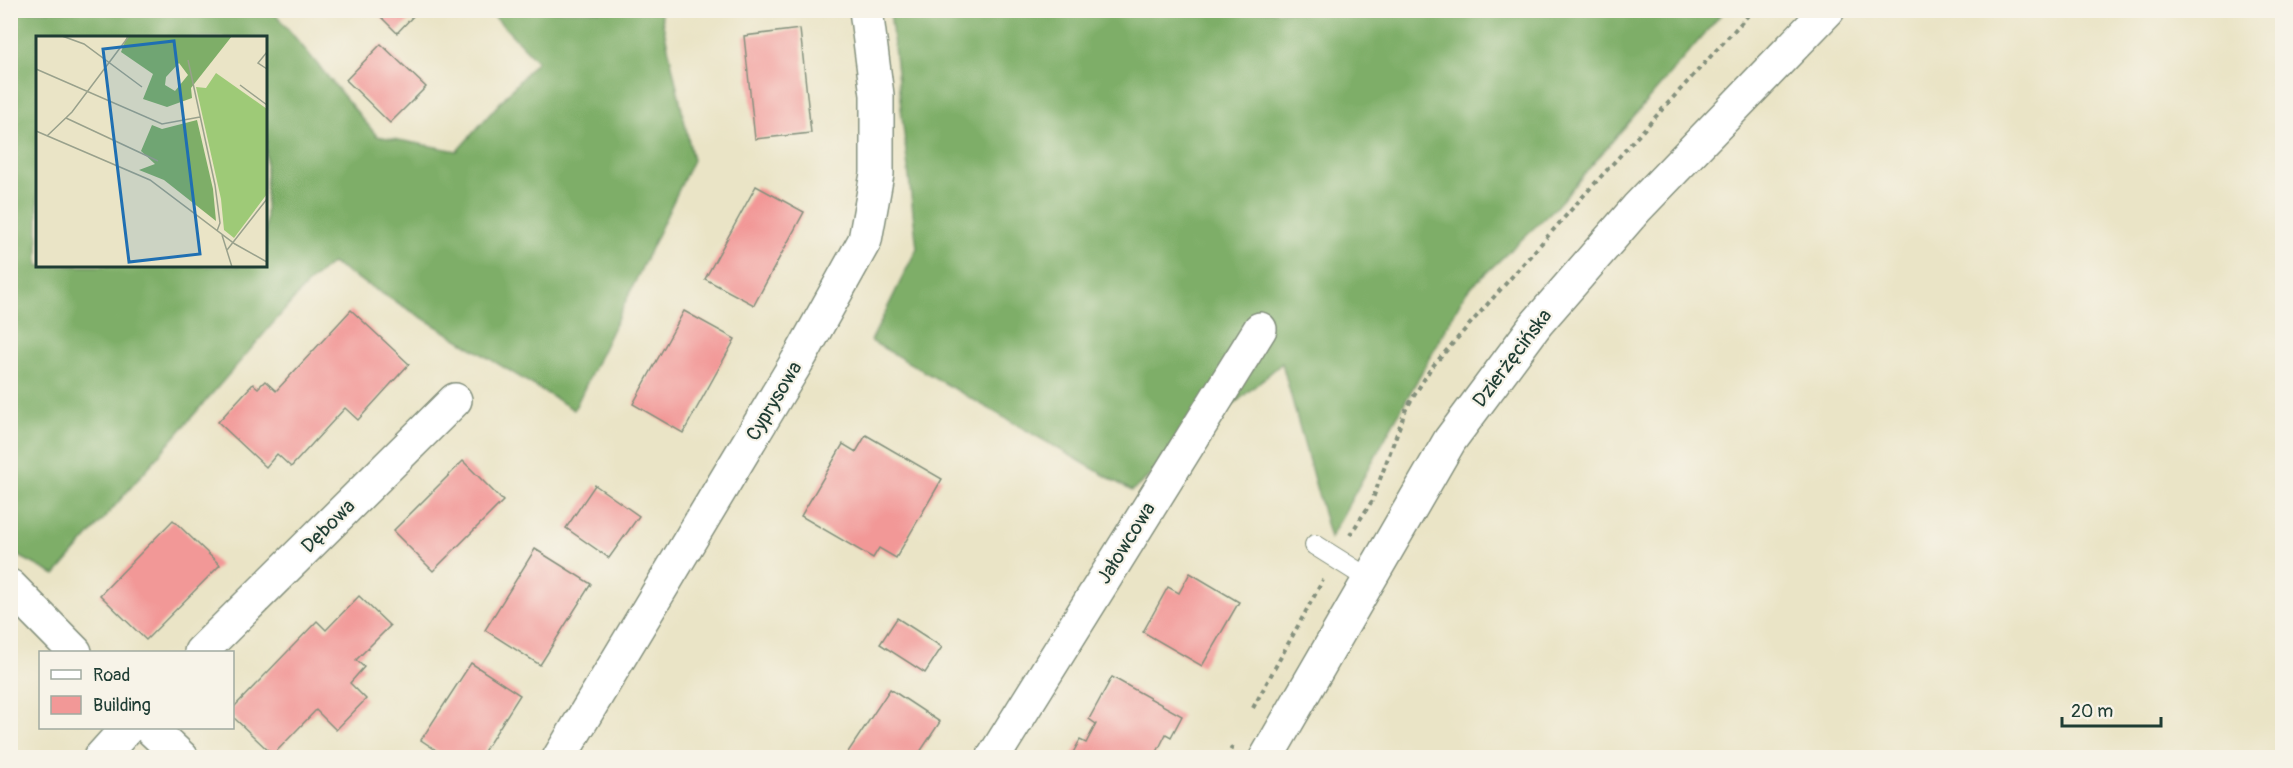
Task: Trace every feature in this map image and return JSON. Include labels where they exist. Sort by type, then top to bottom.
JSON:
[{"type":"street","name":"Cyprysowa","points":[[559,758],[801,355],[865,240],[877,174],[877,107],[866,10]]},
{"type":"street","name":"Dzierżęcińska","points":[[1266,758],[1450,440],[1538,323],[1637,208],[1828,10]]},
{"type":"street","name":"Jałowcowa","points":[[993,758],[1260,329]]},
{"type":"street","name":"Dębowa","points":[[202,651],[455,400]]},
{"type":"street","points":[[10,586],[74,651]]},
{"type":"street","points":[[100,758],[126,729]]},
{"type":"street","points":[[151,729],[182,758]]},
{"type":"lane","points":[[1315,545],[1369,579]]},
{"type":"green space","points":[[10,11],[273,11],[377,136],[457,151],[537,61],[489,11],[660,11],[693,160],[574,410],[332,263],[308,283],[55,575],[11,552]]},
{"type":"green space","points":[[890,11],[1724,11],[1556,207],[1466,292],[1330,538],[1282,363],[1132,491],[871,341],[917,248]]},
{"type":"building","points":[[374,10],[419,10],[397,33]]},
{"type":"building","points":[[800,29],[811,133],[755,139],[744,36]]},
{"type":"building","points":[[381,44],[426,87],[390,123],[346,80]]},
{"type":"building","points":[[756,186],[804,212],[754,305],[705,279]]},
{"type":"building","points":[[351,310],[409,364],[358,420],[345,408],[291,467],[277,454],[266,467],[218,422],[253,384],[258,388],[265,381],[276,391]]},
{"type":"building","points":[[684,311],[735,339],[683,433],[633,404]]},
{"type":"building","points":[[866,435],[942,479],[896,558],[879,548],[873,558],[801,516],[843,444],[856,452]]},
{"type":"building","points":[[463,461],[503,501],[433,571],[393,531]]},
{"type":"building","points":[[595,485],[639,516],[609,558],[566,528]]},
{"type":"building","points":[[173,520],[220,565],[146,640],[100,595]]},
{"type":"building","points":[[535,549],[591,584],[540,665],[485,630]]},
{"type":"building","points":[[1190,573],[1239,602],[1202,666],[1143,632],[1168,587],[1179,593]]},
{"type":"building","points":[[359,596],[390,626],[356,660],[364,667],[350,683],[366,699],[336,730],[316,710],[273,755],[234,718],[234,707],[317,621],[326,630]]},
{"type":"building","points":[[897,618],[942,647],[925,673],[880,644]]},
{"type":"building","points":[[471,663],[520,695],[480,758],[448,758],[421,740]]},
{"type":"building","points":[[1112,677],[1182,716],[1171,737],[1166,734],[1154,758],[1070,758],[1080,740],[1086,743],[1096,724],[1089,719]]},
{"type":"building","points":[[890,689],[940,722],[916,758],[844,758]]}]
